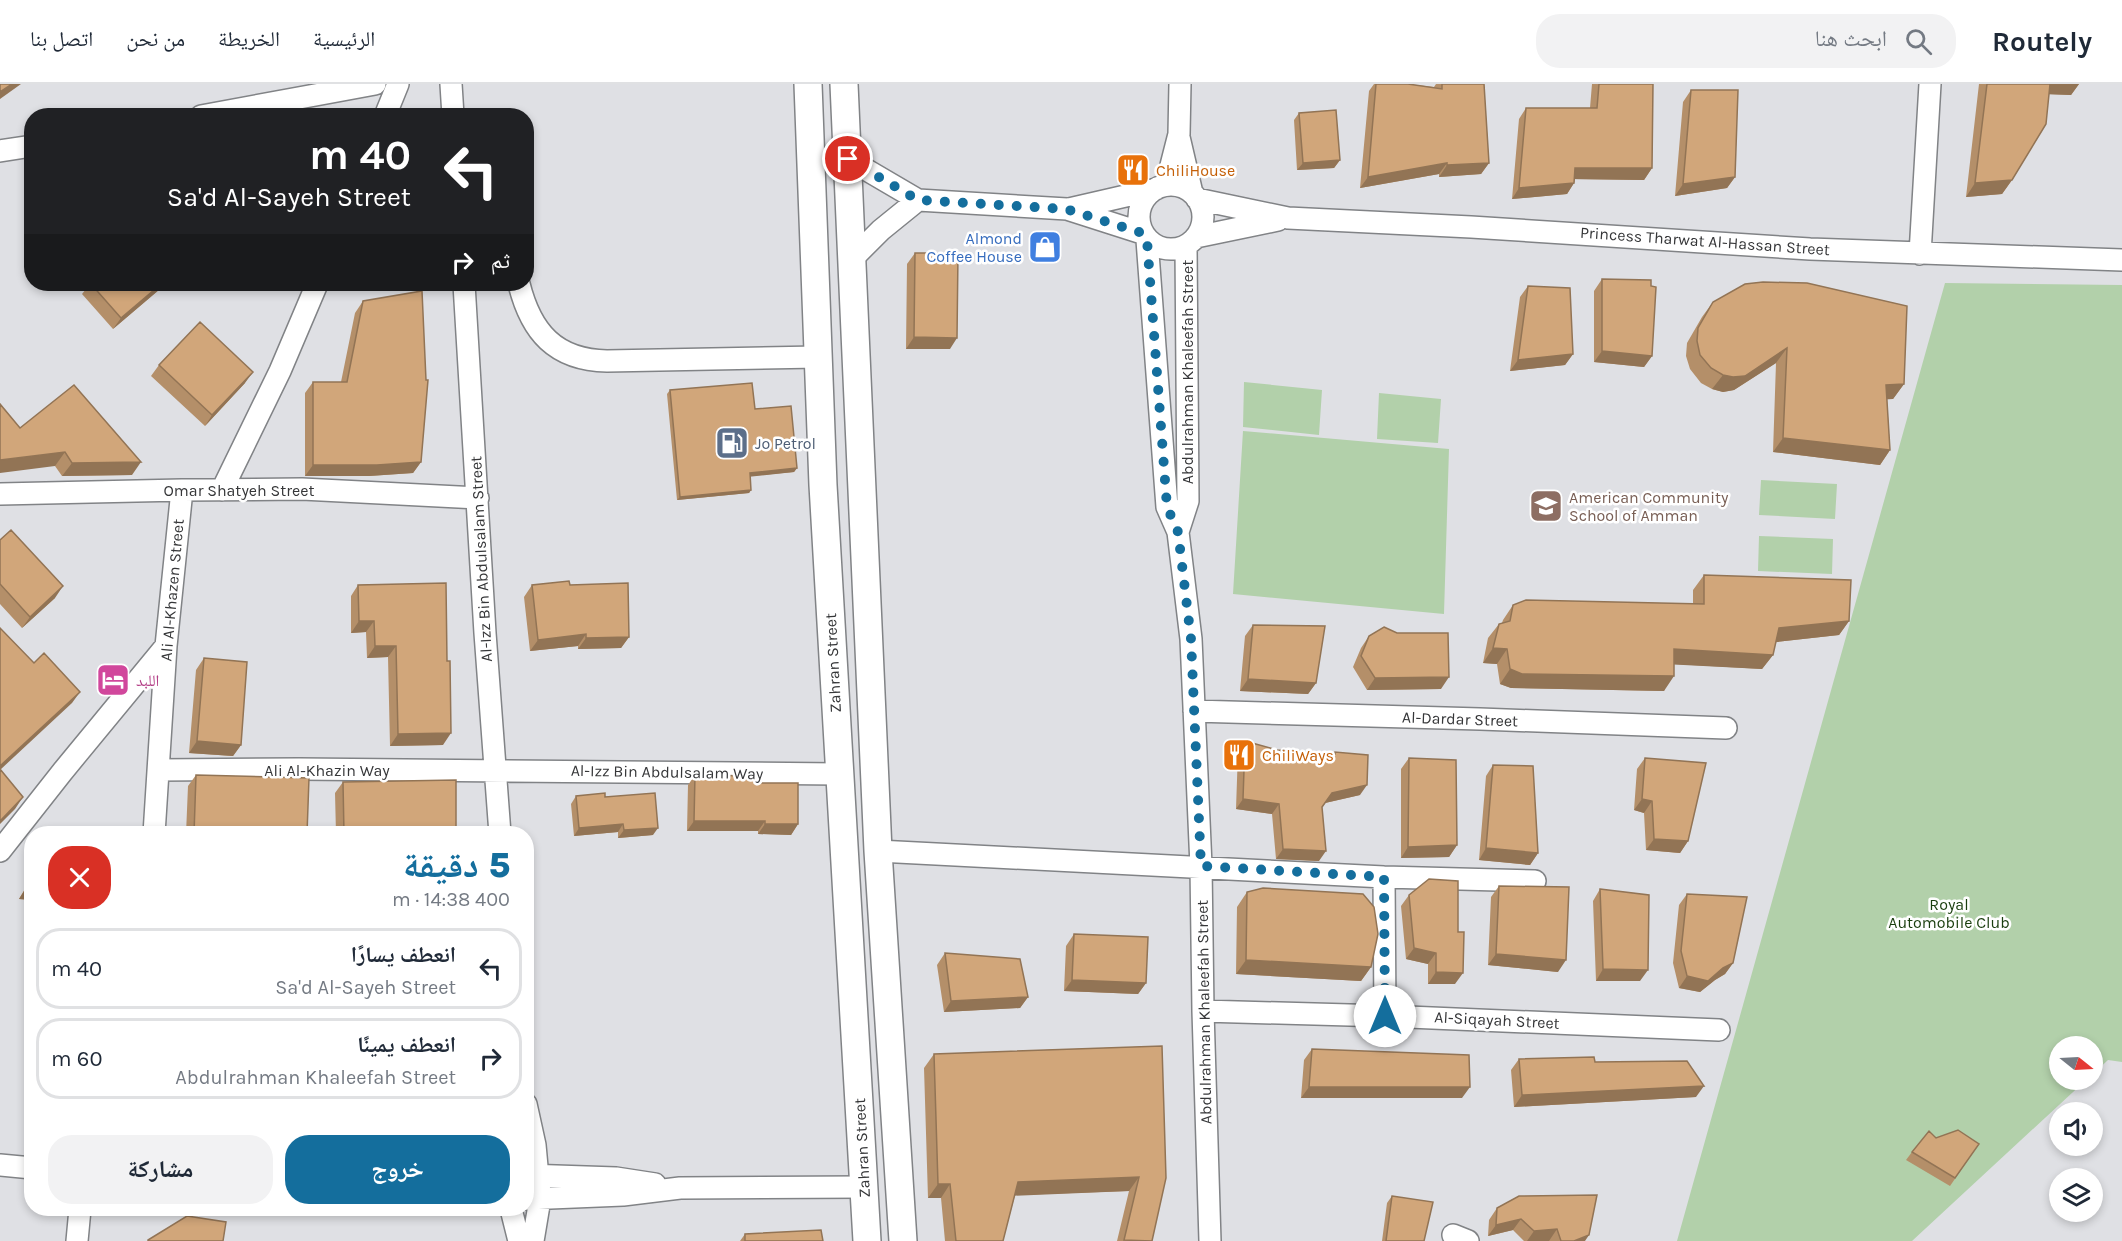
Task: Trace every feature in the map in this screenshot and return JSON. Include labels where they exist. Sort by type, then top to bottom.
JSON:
[{"type":"main road","name":"Zahran Street","points":[[808,84],[823,485],[867,1241]]},
{"type":"main road","name":"Zahran Street","points":[[844,84],[878,851],[903,1241]]},
{"type":"street","points":[[244,108],[375,84]]},
{"type":"street","points":[[388,108],[399,84]]},
{"type":"street","points":[[451,84],[452,108]]},
{"type":"street","points":[[848,159],[918,200],[1066,209],[1145,237],[1156,246],[1176,249],[1191,241],[1201,228],[1203,218],[1179,134],[1180,84]]},
{"type":"street","points":[[1920,254],[1930,84]]},
{"type":"street","points":[[1145,237],[1138,220],[1140,207],[1146,196],[1161,187],[1179,134]]},
{"type":"street","points":[[0,151],[24,147]]},
{"type":"street","points":[[1066,209],[1161,187],[1184,188],[1195,196]]},
{"type":"street","name":"Princess Tharwat Al-Hassan Street","points":[[1195,196],[1288,218],[1471,226],[1810,249],[2122,260]]},
{"type":"street","points":[[853,258],[881,230],[918,200]]},
{"type":"street","name":"Princess Tharwat Al-Hassan Street","points":[[1191,241],[1288,218]]},
{"type":"street","name":"Abdulrahman Khaleefah Street","points":[[1145,237],[1167,507],[1178,532],[1191,639],[1201,866],[1210,1241]]},
{"type":"street","name":"Abdulrahman Khaleefah Street","points":[[1178,532],[1188,501],[1191,241]]},
{"type":"street","points":[[222,490],[280,371],[314,291]]},
{"type":"street","name":"Al-Izz Bin Abdulsalam Street","points":[[464,291],[499,826]]},
{"type":"street","points":[[521,291],[527,311],[543,336],[553,345],[579,358],[608,361],[818,357]]},
{"type":"street","name":"Omar Shatyeh Street","points":[[0,494],[302,489],[478,498]]},
{"type":"street","name":"Ali Al-Khazen Street","points":[[155,826],[166,646],[182,490]]},
{"type":"street","points":[[0,851],[166,646]]},
{"type":"street","name":"Al-Dardar Street","points":[[1194,711],[1726,728]]},
{"type":"street","name":"Ali Al-Khazin Way","points":[[159,770],[496,771]]},
{"type":"street","name":"Al-Izz Bin Abdulsalam Way","points":[[496,771],[839,774]]},
{"type":"street","points":[[878,851],[1384,877],[1534,881]]},
{"type":"street","points":[[1384,877],[1385,1016]]},
{"type":"street","name":"Al-Siqayah Street","points":[[1203,1011],[1719,1030]]},
{"type":"street","points":[[0,1165],[24,1167]]},
{"type":"street","points":[[534,1174],[616,1178],[680,1188]]},
{"type":"street","points":[[534,1199],[622,1196],[680,1188],[864,1187]]},
{"type":"street","points":[[77,1241],[79,1216]]},
{"type":"street","points":[[513,1216],[519,1241]]},
{"type":"street","points":[[533,1216],[533,1241]]},
{"type":"green space","name":"Royal Automobile Club","points":[[1945,283],[2122,285],[2122,1062],[2108,1060],[2103,1065],[2103,1036],[2049,1036],[2049,1090],[2075,1090],[2062,1102],[2049,1102],[2049,1114],[1912,1241],[1677,1241]]},
{"type":"green space","points":[[1244,382],[1322,390],[1319,435],[1243,427]]},
{"type":"green space","points":[[1379,393],[1441,399],[1438,443],[1377,439]]},
{"type":"green space","points":[[1243,431],[1449,449],[1444,614],[1233,594]]},
{"type":"green space","points":[[1761,480],[1837,484],[1835,519],[1759,515]]},
{"type":"green space","points":[[1759,536],[1833,539],[1832,574],[1758,571]]},
{"type":"building","points":[[0,84],[12,84],[0,92]]},
{"type":"building","points":[[1376,84],[1408,84],[1442,89],[1442,84],[1484,84],[1489,163],[1447,165],[1447,163],[1368,177]]},
{"type":"building","points":[[1599,84],[1653,84],[1652,168],[1575,168],[1574,183],[1519,188],[1526,108],[1597,108]]},
{"type":"building","points":[[1987,84],[2050,84],[2046,124],[2012,180],[1975,183]]},
{"type":"building","points":[[1691,90],[1738,90],[1735,177],[1683,184]]},
{"type":"building","points":[[1336,110],[1340,160],[1303,163],[1299,113]]},
{"type":"building","points":[[915,253],[958,253],[957,338],[914,337]]},
{"type":"building","points":[[1602,279],[1651,280],[1651,286],[1656,287],[1652,356],[1602,351]]},
{"type":"building","points":[[1807,283],[1907,306],[1904,384],[1886,385],[1890,450],[1783,438],[1787,348],[1745,376],[1733,377],[1723,375],[1711,368],[1700,355],[1697,341],[1698,328],[1713,302],[1745,284]]},
{"type":"building","points":[[1528,286],[1570,288],[1573,354],[1518,360]]},
{"type":"building","points":[[97,291],[153,291],[121,318]]},
{"type":"building","points":[[422,291],[426,380],[428,380],[421,462],[313,465],[313,382],[347,382],[363,301]]},
{"type":"building","points":[[200,322],[253,372],[212,415],[159,365]]},
{"type":"building","name":"Jo Petrol","points":[[752,383],[755,409],[791,406],[797,468],[750,473],[751,490],[680,497],[670,390]]},
{"type":"building","points":[[74,385],[141,462],[72,463],[65,452],[0,460],[0,404],[20,428]]},
{"type":"building","points":[[11,530],[63,586],[30,617],[0,584],[0,540]]},
{"type":"building","points":[[1704,575],[1851,580],[1849,621],[1779,628],[1773,655],[1674,649],[1674,676],[1522,674],[1510,669],[1507,649],[1493,648],[1499,624],[1510,621],[1513,605],[1526,600],[1704,604]]},
{"type":"building","points":[[569,581],[570,585],[628,583],[629,637],[586,638],[586,634],[538,640],[532,585]]},
{"type":"building","points":[[446,583],[451,733],[398,734],[396,646],[375,646],[374,621],[359,621],[358,585]]},
{"type":"building","points":[[1253,625],[1325,626],[1316,683],[1248,679]]},
{"type":"building","points":[[1384,627],[1397,633],[1448,633],[1449,677],[1375,678],[1361,656],[1369,636]]},
{"type":"building","points":[[0,628],[34,663],[44,653],[80,692],[0,766]]},
{"type":"building","points":[[204,658],[247,662],[241,745],[197,741]]},
{"type":"building","points":[[1245,741],[1277,750],[1368,755],[1367,785],[1332,793],[1322,807],[1326,851],[1283,849],[1279,804],[1243,799]]},
{"type":"building","points":[[1409,758],[1456,760],[1457,845],[1408,847]]},
{"type":"building","points":[[1645,758],[1706,763],[1688,841],[1654,839],[1652,801],[1642,799]]},
{"type":"building","points":[[1493,765],[1533,766],[1538,853],[1486,848]]},
{"type":"building","points":[[0,769],[23,797],[0,821]]},
{"type":"building","points":[[196,775],[309,778],[307,826],[194,826]]},
{"type":"building","points":[[695,775],[758,776],[758,783],[798,783],[798,824],[765,824],[765,821],[694,821]]},
{"type":"building","points":[[456,780],[456,826],[344,826],[343,782]]},
{"type":"building","points":[[605,793],[605,797],[655,793],[658,828],[624,830],[623,824],[579,828],[576,796]]},
{"type":"building","points":[[1429,879],[1458,881],[1458,932],[1464,932],[1463,973],[1436,972],[1436,953],[1414,948],[1409,895]]},
{"type":"building","points":[[1499,886],[1569,887],[1566,960],[1496,954]]},
{"type":"building","points":[[1263,888],[1363,894],[1374,907],[1378,934],[1371,967],[1246,960],[1247,892]]},
{"type":"building","points":[[1600,889],[1649,895],[1648,970],[1603,969]]},
{"type":"building","points":[[1687,894],[1747,897],[1733,963],[1708,981],[1687,976],[1681,951]]},
{"type":"building","points":[[1074,934],[1148,937],[1146,983],[1072,980]]},
{"type":"building","points":[[945,953],[1020,959],[1028,997],[951,1001]]},
{"type":"building","points":[[1162,1046],[1166,1178],[1152,1241],[1124,1240],[1139,1177],[1018,1182],[1003,1241],[956,1241],[950,1184],[938,1184],[934,1054]]},
{"type":"building","points":[[1312,1049],[1469,1055],[1470,1087],[1309,1087]]},
{"type":"building","points":[[1594,1057],[1595,1062],[1687,1061],[1704,1086],[1522,1095],[1519,1059]]},
{"type":"building","points":[[1958,1130],[1979,1144],[1955,1178],[1912,1152],[1929,1131],[1936,1138]]},
{"type":"building","points":[[1597,1195],[1589,1235],[1574,1241],[1561,1241],[1557,1229],[1534,1231],[1521,1219],[1496,1225],[1497,1208],[1519,1196]]},
{"type":"building","points":[[1392,1196],[1433,1202],[1424,1241],[1386,1241]]},
{"type":"building","points":[[187,1216],[226,1222],[223,1241],[148,1241],[148,1240]]},
{"type":"building","points":[[821,1230],[823,1241],[745,1241],[745,1234]]},
{"type":"place","name":"ChiliHouse","points":[[1133,170]]},
{"type":"place","name":"Almond Coffee House","points":[[1045,247]]},
{"type":"place","name":"Jo Petrol","points":[[732,443]]},
{"type":"place","name":"American Community School of Amman","points":[[1546,506]]},
{"type":"place","name":"اللبد","points":[[113,680]]},
{"type":"place","name":"ChiliWays","points":[[1239,755]]},
{"type":"route","points":[[848,159],[918,200],[1066,209],[1142,233],[1147,240],[1167,507],[1178,532],[1191,639],[1201,866],[1384,877],[1385,1016]]}]
